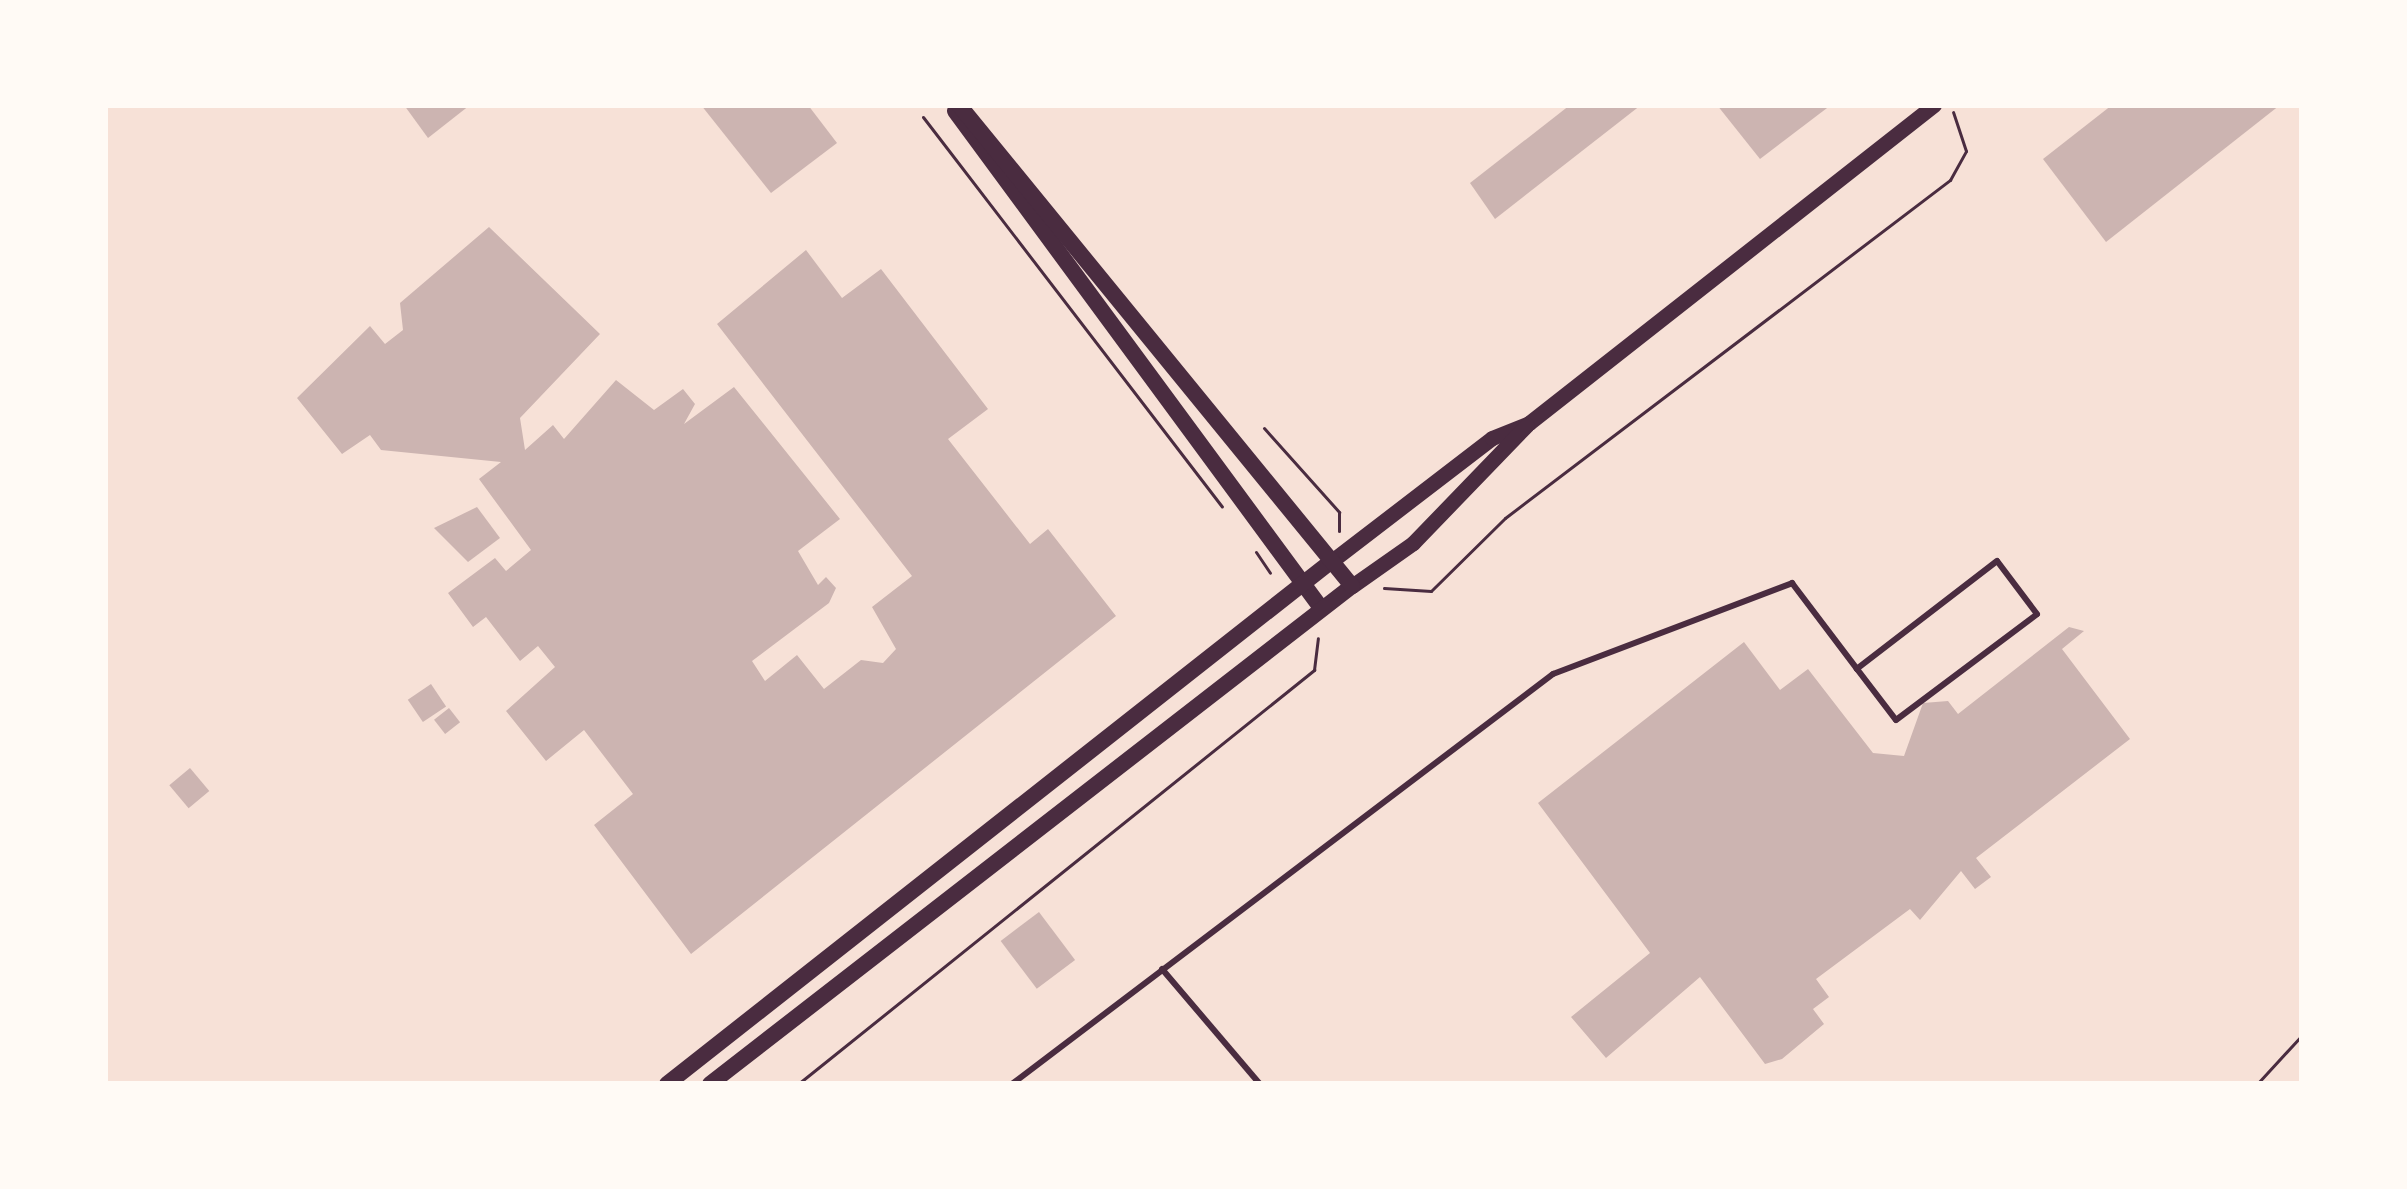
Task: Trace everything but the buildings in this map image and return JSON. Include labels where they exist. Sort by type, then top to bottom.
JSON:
[{"type":"main road","points":[[710,1084],[1352,586],[956,105]]},
{"type":"main road","points":[[956,105],[1321,608]]},
{"type":"main road","points":[[667,1084],[1333,560]]},
{"type":"street","points":[[1352,586],[1413,543],[1529,423],[1934,105]]},
{"type":"street","points":[[1333,560],[1492,438],[1529,423]]},
{"type":"lane","points":[[1012,1084],[1553,674],[1792,583],[1857,669],[1896,720],[2037,614],[1997,561],[1857,669]]},
{"type":"lane","points":[[1162,970],[1260,1084]]},
{"type":"path","points":[[1382,587],[1431,591],[1505,518],[1950,180],[1966,131],[1948,105]]},
{"type":"path","points":[[923,117],[1232,520]]},
{"type":"path","points":[[1264,428],[1340,512],[1340,532]]},
{"type":"path","points":[[1246,538],[1270,573]]},
{"type":"path","points":[[798,1084],[1314,670],[1318,633]]},
{"type":"path","points":[[2257,1084],[2302,1035]]}]
